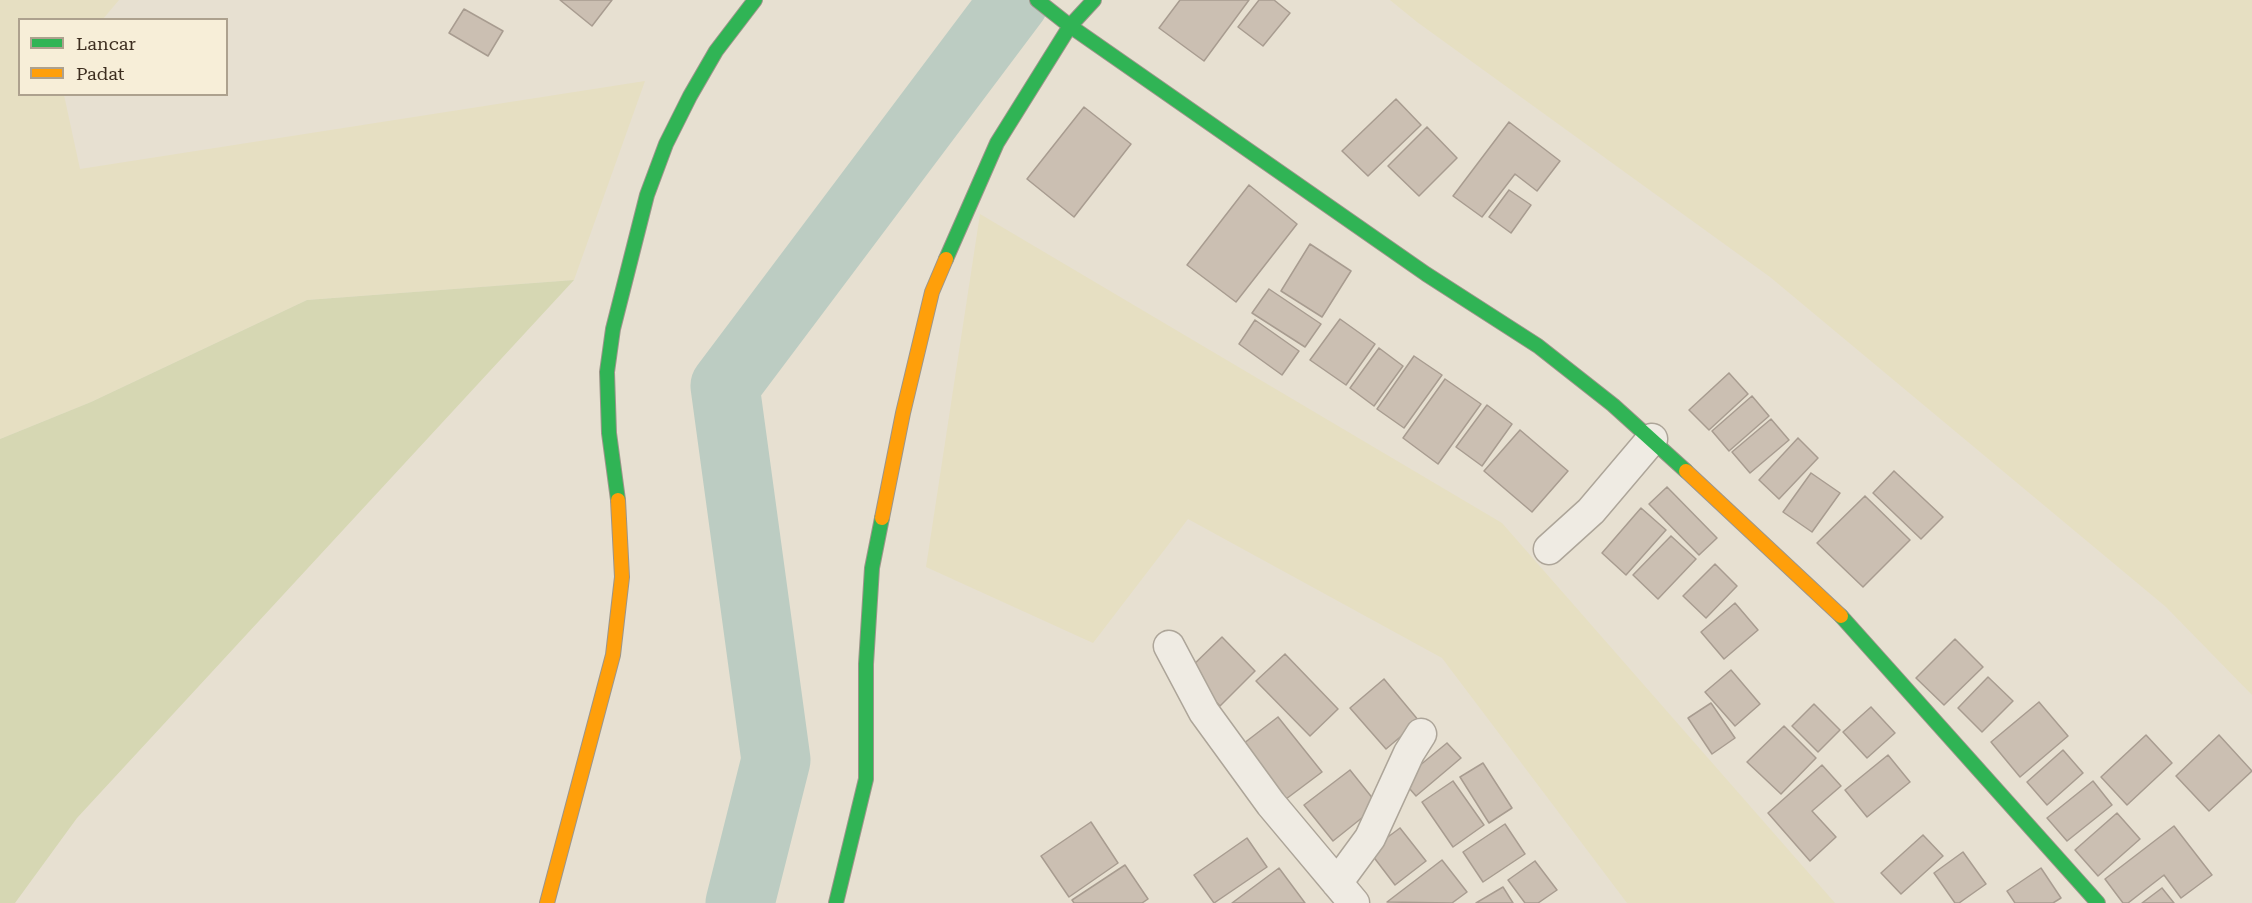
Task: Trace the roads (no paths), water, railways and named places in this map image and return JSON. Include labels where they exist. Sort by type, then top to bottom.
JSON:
[{"type":"street","points":[[547,903],[615,644],[622,577],[620,513],[607,372],[612,329],[647,195],[666,144],[716,51],[755,0]]},
{"type":"street","points":[[1037,0],[1070,26],[1426,274],[1538,346],[1613,405],[1839,614],[2098,903]]},
{"type":"street","points":[[836,903],[866,779],[866,664],[872,568],[903,413],[932,292],[997,143],[1070,26],[1094,0]]},
{"type":"street","points":[[1549,549],[1591,511],[1652,439]]},
{"type":"street","points":[[1169,646],[1204,712],[1271,804],[1346,893],[1409,753],[1421,734]]},
{"type":"waterway","points":[[740,903],[776,760],[725,386],[1015,0]]}]
